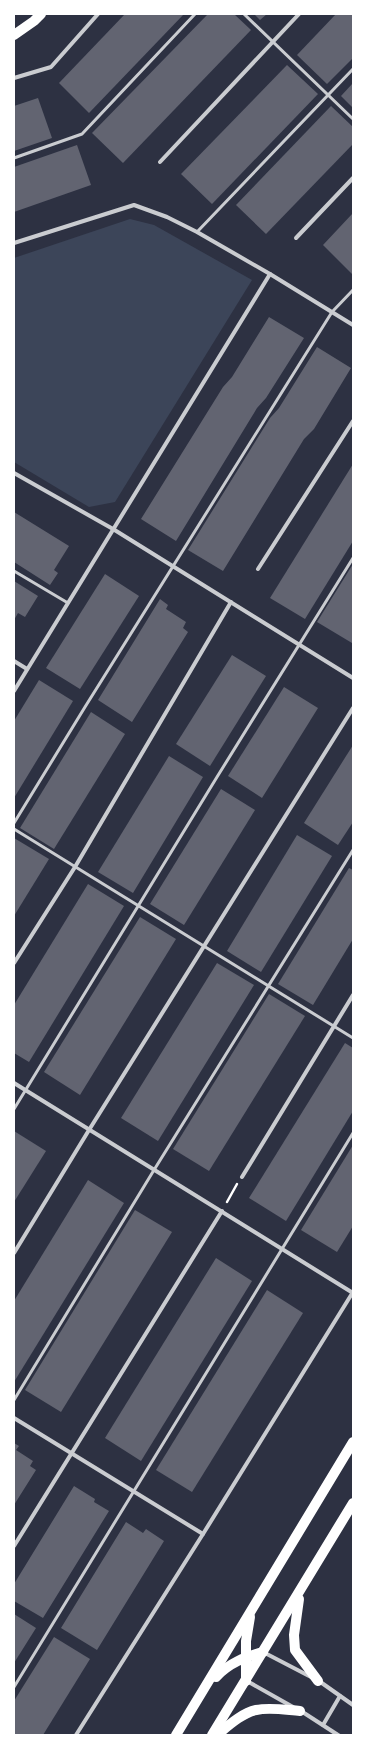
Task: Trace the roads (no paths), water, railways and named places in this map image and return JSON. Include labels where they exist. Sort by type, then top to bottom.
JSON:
[{"type":"main road","points":[[14,35],[34,21],[40,14]]},
{"type":"main road","points":[[176,1735],[353,1442]]},
{"type":"main road","points":[[212,1735],[353,1503]]},
{"type":"main road","points":[[301,1589],[296,1608],[294,1635],[296,1650],[318,1680]]},
{"type":"main road","points":[[246,1681],[248,1621],[260,1595]]},
{"type":"main road","points":[[203,1690],[222,1669],[246,1657],[263,1652]]},
{"type":"main road","points":[[217,1735],[231,1724],[256,1710],[275,1709],[300,1711]]},
{"type":"street","points":[[14,78],[51,67],[98,14]]},
{"type":"street","points":[[160,162],[299,14]]},
{"type":"street","points":[[296,238],[353,178]]},
{"type":"street","points":[[14,243],[134,204],[167,217],[198,232],[353,325]]},
{"type":"street","points":[[14,691],[270,274]]},
{"type":"street","points":[[258,569],[353,421]]},
{"type":"street","points":[[14,474],[113,528],[353,678]]},
{"type":"street","points":[[14,963],[75,867],[231,602]]},
{"type":"street","points":[[14,661],[27,669]]},
{"type":"street","points":[[14,1253],[89,1130],[353,708]]},
{"type":"street","points":[[242,1177],[353,995]]},
{"type":"street","points":[[14,1083],[353,1292],[76,1735]]},
{"type":"street","points":[[14,1546],[222,1211]]},
{"type":"street","points":[[14,1418],[203,1534]]},
{"type":"street","points":[[263,1652],[318,1680],[353,1705]]},
{"type":"street","points":[[246,1681],[300,1711],[338,1735]]},
{"type":"street","points":[[323,1725],[340,1696]]},
{"type":"lane","points":[[14,158],[82,134],[195,14]]},
{"type":"lane","points":[[244,14],[353,119]]},
{"type":"lane","points":[[198,232],[353,69]]},
{"type":"lane","points":[[14,823],[332,312],[353,290]]},
{"type":"lane","points":[[14,1109],[353,558]]},
{"type":"lane","points":[[14,571],[68,603]]},
{"type":"lane","points":[[14,829],[353,1038]]},
{"type":"lane","points":[[14,1400],[154,1170],[353,850]]},
{"type":"lane","points":[[14,1687],[353,1133]]}]
